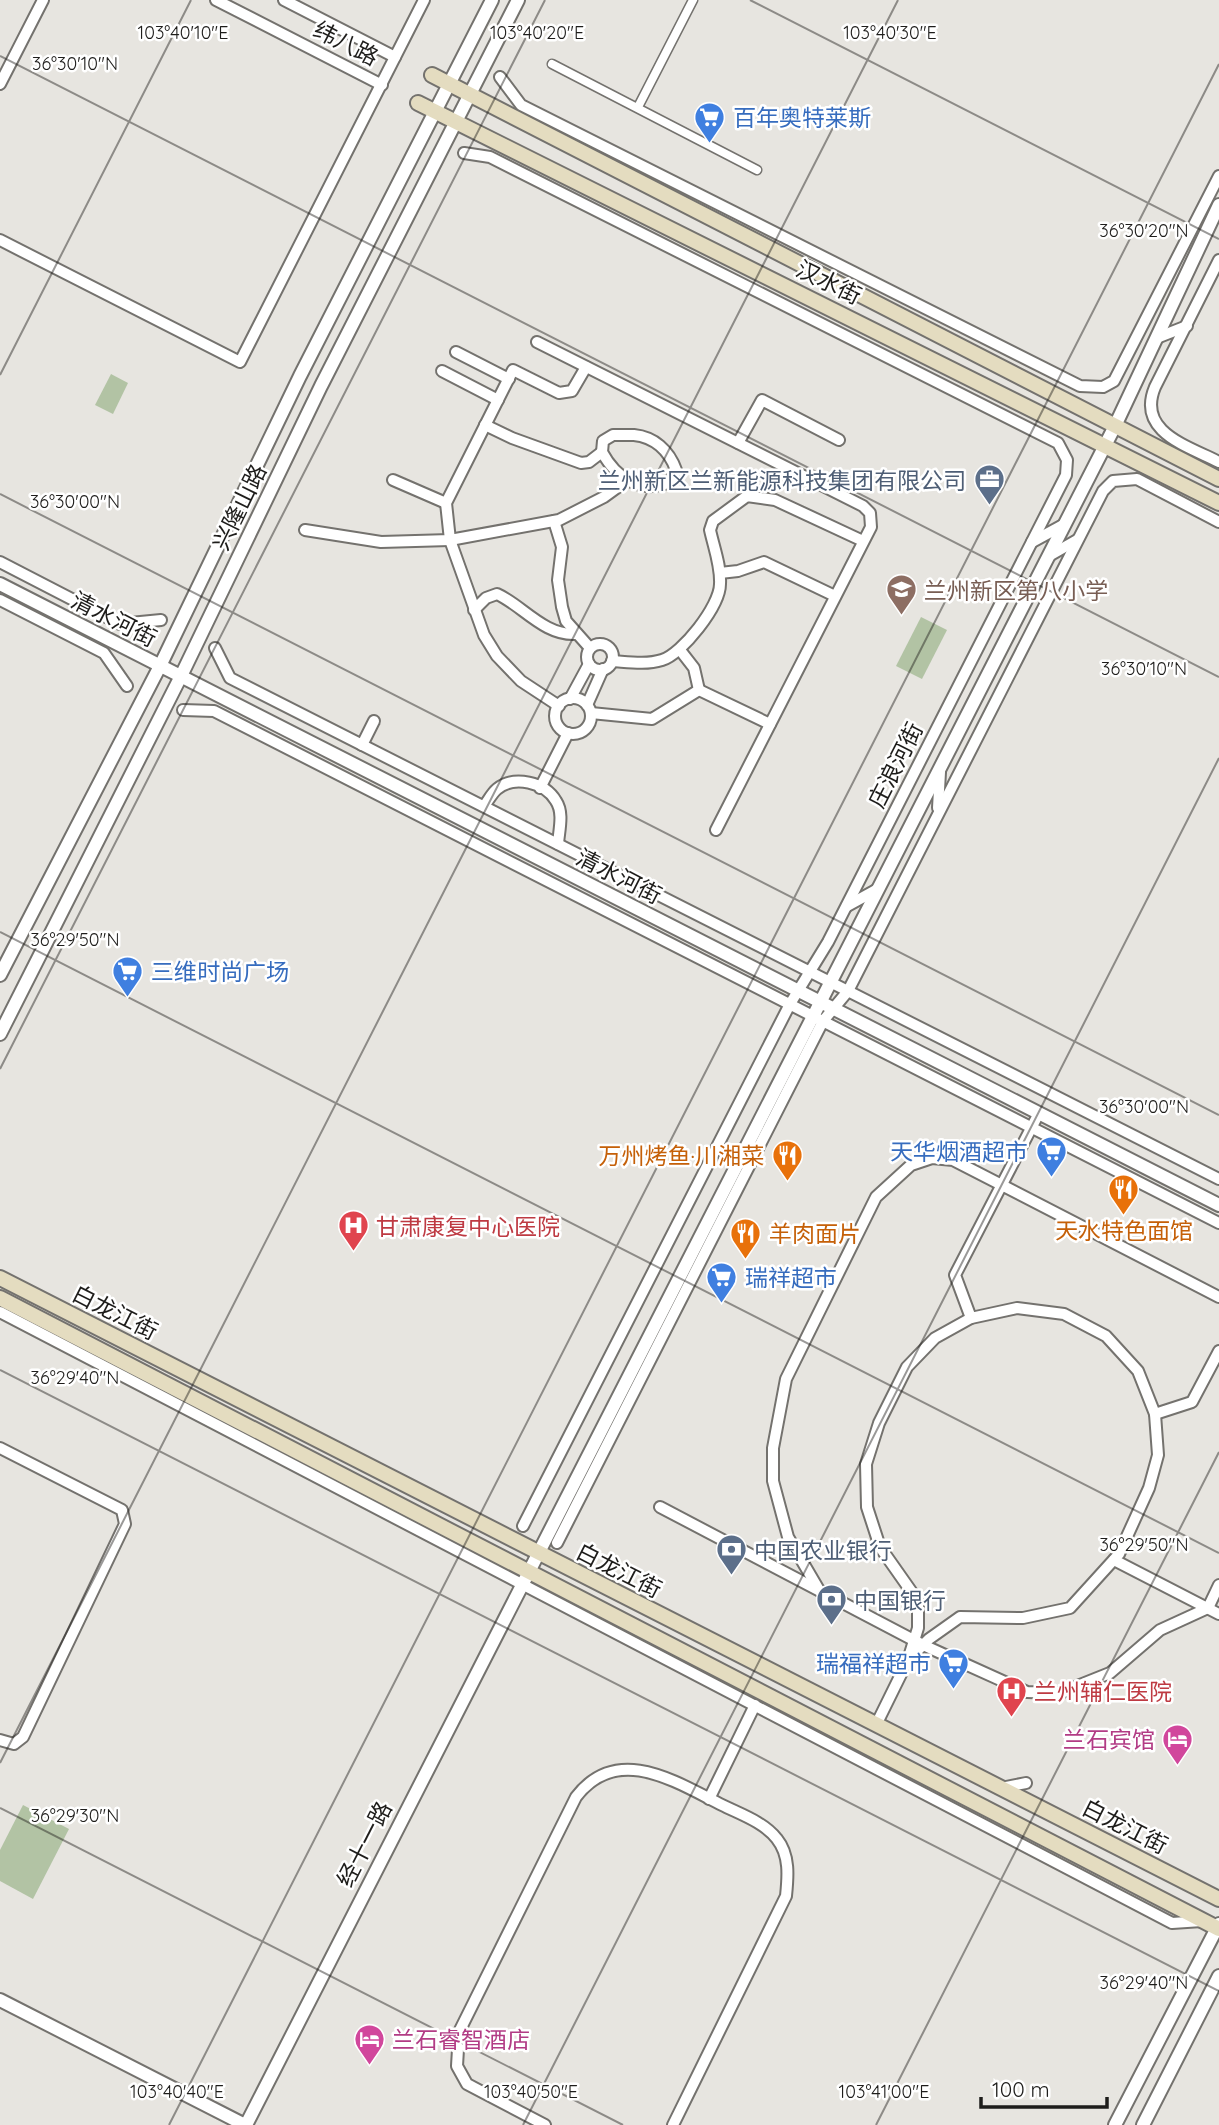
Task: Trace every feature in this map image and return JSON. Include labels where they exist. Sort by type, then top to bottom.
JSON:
[{"type":"main road","name":"汉水街","points":[[432,75],[1219,478]]},
{"type":"main road","name":"汉水街","points":[[418,103],[1106,444],[1219,503]]},
{"type":"main road","points":[[1024,404],[1033,385]]},
{"type":"main road","name":"白龙江街","points":[[0,1278],[1219,1899]]},
{"type":"main road","name":"白龙江街","points":[[0,1298],[524,1576],[1218,1927]]},
{"type":"street","points":[[0,85],[43,0]]},
{"type":"street","name":"纬八路","points":[[216,0],[382,85]]},
{"type":"street","name":"纬八路","points":[[284,0],[395,57]]},
{"type":"street","points":[[0,240],[240,362],[424,0]]},
{"type":"street","name":"兴隆山路","points":[[0,975],[160,666],[300,376],[492,0]]},
{"type":"street","name":"兴隆山路","points":[[0,1034],[181,676],[321,386],[518,0]]},
{"type":"street","points":[[638,107],[693,0]]},
{"type":"street","points":[[552,64],[757,170]]},
{"type":"street","points":[[500,77],[522,105],[1080,386],[1103,387],[1114,381],[1219,176]]},
{"type":"street","points":[[464,153],[490,157],[1003,415]]},
{"type":"street","name":"经十一路","points":[[245,2125],[524,1576],[818,1018],[820,1001],[940,772],[1106,444],[1218,213]]},
{"type":"street","points":[[750,237],[781,235]]},
{"type":"street","points":[[1219,260],[1152,394],[1152,415],[1162,433],[1219,462]]},
{"type":"street","points":[[779,303],[803,295]]},
{"type":"street","points":[[1159,337],[1186,326]]},
{"type":"street","points":[[537,342],[866,508],[872,524],[716,830]]},
{"type":"street","points":[[456,352],[509,379]]},
{"type":"street","points":[[1012,374],[1022,356]]},
{"type":"street","points":[[559,706],[521,681],[497,656],[484,635],[450,540],[446,503],[513,370],[559,393],[572,391],[586,366]]},
{"type":"street","points":[[442,371],[498,400]]},
{"type":"street","points":[[989,387],[1003,415]]},
{"type":"street","points":[[738,443],[762,400],[839,440]]},
{"type":"street","name":"庄浪河街","points":[[523,1526],[790,1004],[846,906],[1066,475],[1067,460],[1058,443],[1003,415]]},
{"type":"street","points":[[485,425],[512,438],[581,463],[589,462],[601,452],[603,441],[609,436],[640,435],[662,447],[675,466],[675,477],[667,484],[652,487],[626,481],[601,452]]},
{"type":"street","points":[[557,1544],[818,1018],[834,1009],[848,991],[1103,491],[1113,481],[1137,479],[1219,522]]},
{"type":"street","points":[[393,480],[446,503]]},
{"type":"street","points":[[305,530],[381,542],[450,540],[554,521],[604,497],[626,481]]},
{"type":"street","points":[[568,733],[585,730],[590,722],[589,709],[608,665],[613,653],[605,645],[597,644],[590,649],[587,656],[589,664],[595,669],[608,665],[657,662],[680,650],[715,600],[720,588],[720,573],[710,530],[713,521],[747,496],[775,500],[863,541]]},
{"type":"street","points":[[1192,508],[1219,503]]},
{"type":"street","points":[[554,521],[562,547],[559,594],[566,621],[590,649]]},
{"type":"street","points":[[1032,542],[1065,524]]},
{"type":"street","points":[[1049,556],[1078,539]]},
{"type":"street","points":[[0,562],[120,624],[161,620]]},
{"type":"street","points":[[720,573],[738,571],[764,562],[835,596]]},
{"type":"street","name":"清水河街","points":[[0,584],[1219,1205]]},
{"type":"street","points":[[474,610],[486,598],[497,594],[509,600],[524,614],[565,635],[576,634]]},
{"type":"street","points":[[0,600],[104,653],[127,686]]},
{"type":"street","points":[[215,648],[230,678],[1219,1180]]},
{"type":"street","points":[[680,650],[694,668],[699,690]]},
{"type":"street","points":[[559,706],[570,699],[589,664]]},
{"type":"street","points":[[699,690],[770,724]]},
{"type":"street","points":[[570,699],[589,709],[652,719],[699,690]]},
{"type":"street","points":[[559,706],[558,724],[568,733]]},
{"type":"street","points":[[183,710],[214,712],[1219,1223]]},
{"type":"street","points":[[362,744],[374,721]]},
{"type":"street","points":[[540,788],[568,733]]},
{"type":"street","points":[[938,814],[940,772]]},
{"type":"street","points":[[484,806],[496,790],[506,783],[522,782],[540,788],[556,801],[561,815],[558,844]]},
{"type":"street","points":[[846,906],[878,889]]},
{"type":"street","points":[[864,916],[894,901]]},
{"type":"street","points":[[971,1318],[955,1275],[1039,1113]]},
{"type":"street","points":[[1150,1188],[1167,1153]]},
{"type":"street","points":[[820,1590],[788,1537],[773,1480],[774,1435],[786,1379],[876,1197],[911,1165],[939,1157],[953,1160],[1219,1297]]},
{"type":"street","points":[[876,1725],[919,1642],[960,1617],[1023,1618],[1070,1608],[1114,1560],[1149,1488],[1158,1455],[1155,1414],[1138,1371],[1106,1336],[1064,1314],[1017,1308],[971,1318],[935,1338],[907,1367],[880,1423],[866,1464],[867,1507],[880,1547],[918,1601],[919,1642]]},
{"type":"street","name":"白龙江街","points":[[0,1312],[75,1353],[524,1576],[755,1705],[1172,1923],[1203,1921]]},
{"type":"street","points":[[75,1353],[101,1351]]},
{"type":"street","points":[[1155,1414],[1192,1402],[1219,1351]]},
{"type":"street","points":[[0,1448],[122,1510],[125,1524],[23,1737],[14,1744],[0,1740]]},
{"type":"street","points":[[660,1507],[919,1642],[1027,1692],[1060,1693],[1110,1673],[1160,1630],[1208,1608],[1219,1585]]},
{"type":"street","points":[[1114,1560],[1219,1614]]},
{"type":"street","points":[[709,1799],[755,1705]]},
{"type":"street","points":[[545,2125],[467,2084],[457,2066],[459,2032],[564,1822],[585,1786],[612,1772],[634,1769],[656,1773],[761,1825],[777,1839],[785,1853],[786,1896],[673,2125]]},
{"type":"street","points":[[999,1788],[1026,1783]]},
{"type":"street","points":[[1115,2125],[1218,1927]]},
{"type":"street","points":[[1143,2125],[1219,1976]]},
{"type":"street","points":[[0,2000],[245,2125]]},
{"type":"green space","points":[[111,374],[128,383],[113,414],[95,405]]},
{"type":"green space","points":[[921,617],[947,630],[922,679],[896,666]]},
{"type":"green space","points":[[23,1805],[69,1829],[33,1899],[0,1881],[0,1850]]},
{"type":"place","name":"百年奥特莱斯","points":[[710,144]]},
{"type":"place","name":"兰州新区兰新能源科技集团有限公司","points":[[989,507]]},
{"type":"place","name":"兰州新区第八小学","points":[[901,617]]},
{"type":"place","name":"三维时尚广场","points":[[128,998]]},
{"type":"place","name":"天华烟酒超市","points":[[1051,1178]]},
{"type":"place","name":"万州烤鱼·川湘菜","points":[[787,1182]]},
{"type":"place","name":"天水特色面馆","points":[[1124,1216]]},
{"type":"place","name":"甘肃康复中心医院","points":[[353,1253]]},
{"type":"place","name":"羊肉面片","points":[[746,1260]]},
{"type":"place","name":"瑞祥超市","points":[[722,1304]]},
{"type":"place","name":"中国农业银行","points":[[731,1577]]},
{"type":"place","name":"中国银行","points":[[831,1627]]},
{"type":"place","name":"瑞福祥超市","points":[[954,1690]]},
{"type":"place","name":"兰州辅仁医院","points":[[1011,1718]]},
{"type":"place","name":"兰石宾馆","points":[[1178,1766]]},
{"type":"place","name":"兰石睿智酒店","points":[[369,2066]]}]
